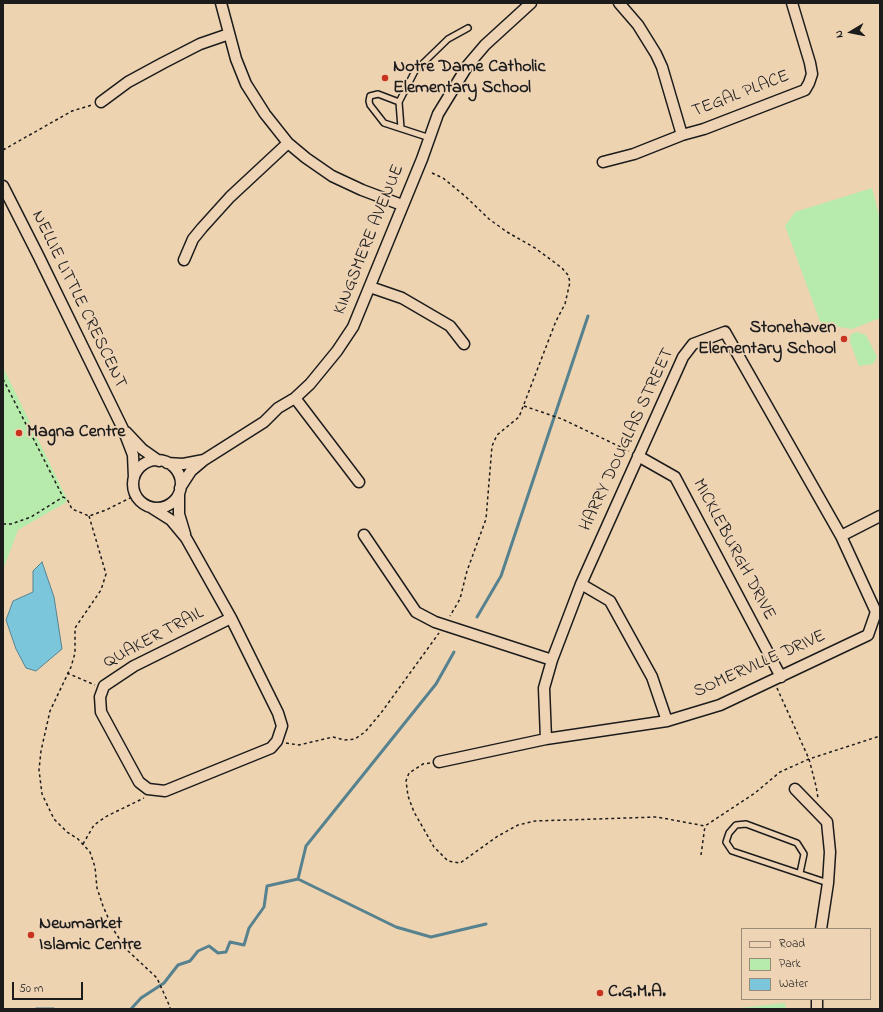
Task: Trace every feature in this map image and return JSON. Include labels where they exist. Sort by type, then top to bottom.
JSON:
[{"type":"street","points":[[221,3],[236,59],[246,84],[265,114],[288,143],[306,158],[332,176],[362,190],[402,205]]},
{"type":"street","name":"KINGSMERE AVENUE","points":[[180,491],[191,471],[204,460],[264,422],[278,408],[295,398],[325,368],[353,327],[430,138],[438,114],[468,65],[485,44],[531,3]]},
{"type":"street","points":[[619,3],[638,25],[662,67],[682,135]]},
{"type":"street","name":"TEGAL PLACE","points":[[603,162],[634,154],[805,90],[812,74],[792,3]]},
{"type":"street","points":[[101,102],[128,82],[200,44],[229,34]]},
{"type":"street","points":[[184,260],[193,239],[202,228],[230,197],[288,143]]},
{"type":"street","name":"NELLIE LITTLE CRESCENT","points":[[3,186],[123,429],[133,454],[134,478]]},
{"type":"street","points":[[370,287],[402,298],[450,326],[464,344]]},
{"type":"street","name":"HARRY DOUGLAS STREET","points":[[546,739],[544,688],[552,660],[581,584],[638,456],[683,357],[693,344],[725,332],[841,536]]},
{"type":"street","points":[[295,398],[359,482]]},
{"type":"street","name":"NELLIE LITTLE CRESCENT","points":[[123,429],[142,448],[163,462]]},
{"type":"street","name":"MICKLEBURGH DRIVE","points":[[638,456],[675,476],[777,679]]},
{"type":"street","name":"KINGSMERE AVENUE","points":[[163,462],[183,464],[204,460]]},
{"type":"street","points":[[150,462],[163,462],[172,466],[178,473],[180,479],[180,491],[174,501],[167,506],[152,508],[142,502],[136,495],[133,484],[134,478],[142,466],[150,462]]},
{"type":"street","name":"QUAKER TRAIL","points":[[180,491],[179,514],[186,538]]},
{"type":"street","name":"QUAKER TRAIL","points":[[152,508],[171,520],[186,538],[231,618],[281,721],[282,726],[276,741]]},
{"type":"street","points":[[841,536],[880,516]]},
{"type":"street","points":[[364,535],[416,612],[444,625],[552,660]]},
{"type":"street","name":"SOMERVILLE DRIVE","points":[[439,762],[546,739],[666,721],[720,705],[868,635],[876,612],[841,536]]},
{"type":"street","points":[[581,584],[610,601],[652,677],[666,721]]},
{"type":"street","name":"QUAKER TRAIL","points":[[148,789],[139,782],[103,718],[99,704],[103,688],[134,666],[231,618]]},
{"type":"street","points":[[148,789],[164,791],[271,748],[276,741]]},
{"type":"street","points":[[795,789],[827,822],[830,852],[828,883],[821,928]]},
{"type":"lane","points":[[401,128],[399,102],[415,70],[448,39],[468,28]]},
{"type":"lane","points":[[399,102],[378,94],[370,96],[369,101],[370,105],[384,123],[430,138]]},
{"type":"lane","points":[[800,873],[804,854],[797,843],[746,824],[736,825],[729,833],[726,842],[732,851],[828,883]]},
{"type":"path","points":[[3,150],[72,111],[101,102]]},
{"type":"path","points":[[276,741],[299,745],[333,737],[344,740],[355,739],[365,732],[381,713],[444,625],[460,599],[467,571],[486,519],[492,446],[497,435],[519,417],[556,321],[565,304],[570,282],[568,274],[562,268],[534,248],[506,232],[443,178],[432,173]]},
{"type":"path","points":[[3,379],[63,497],[67,499],[72,509],[89,516],[106,510],[136,495]]},
{"type":"path","points":[[524,406],[562,419],[638,456]]},
{"type":"path","points":[[3,524],[11,524],[31,517],[63,497]]},
{"type":"path","points":[[89,516],[106,574],[101,590],[75,628],[75,653],[50,711],[41,751],[39,770],[42,794],[54,819],[90,852],[95,867],[97,888],[113,929],[126,948],[158,979],[170,1009]]},
{"type":"path","points":[[67,673],[103,688]]},
{"type":"path","points":[[777,679],[809,759],[816,786],[820,815]]},
{"type":"path","points":[[439,762],[423,764],[409,773],[406,781],[408,796],[414,812],[434,847],[448,861],[460,863],[498,836],[518,825],[535,822],[657,817],[705,826],[755,793],[780,772],[809,759],[880,736]]},
{"type":"path","points":[[83,844],[94,825],[125,806],[143,800],[148,789]]},
{"type":"path","points":[[701,855],[705,826]]},
{"type":"green space","points":[[872,188],[880,219],[880,318],[852,329],[821,324],[785,226],[795,212]]},
{"type":"green space","points":[[857,332],[866,335],[877,357],[873,364],[859,366],[850,342],[851,334]]},
{"type":"green space","name":"Magna Centre","points":[[3,367],[67,499],[65,503],[18,530],[3,570]]},
{"type":"green space","points":[[785,1003],[786,1009],[731,1009]]},
{"type":"water","points":[[42,562],[54,597],[62,649],[36,671],[26,668],[16,649],[6,620],[13,601],[33,592],[33,571]]},
{"type":"waterway","points":[[477,617],[501,576],[588,316]]},
{"type":"waterway","points":[[298,879],[306,846],[436,684],[454,652]]},
{"type":"waterway","points":[[131,1009],[141,998],[164,983],[178,965],[190,961],[198,951],[209,946],[218,953],[226,952],[230,942],[244,945],[249,928],[264,907],[267,886],[298,879],[396,927],[431,937],[486,924]]},
{"type":"waterway","points":[[36,1009],[54,1009]]},
{"type":"place","name":"Notre Dame Catholic Elementary School","points":[[385,78]]},
{"type":"place","name":"Stonehaven Elementary School","points":[[844,339]]},
{"type":"place","name":"Magna Centre","points":[[19,433]]},
{"type":"place","name":"Newmarket Islamic Centre","points":[[31,935]]},
{"type":"place","name":"C.G.M.A.","points":[[600,993]]}]
